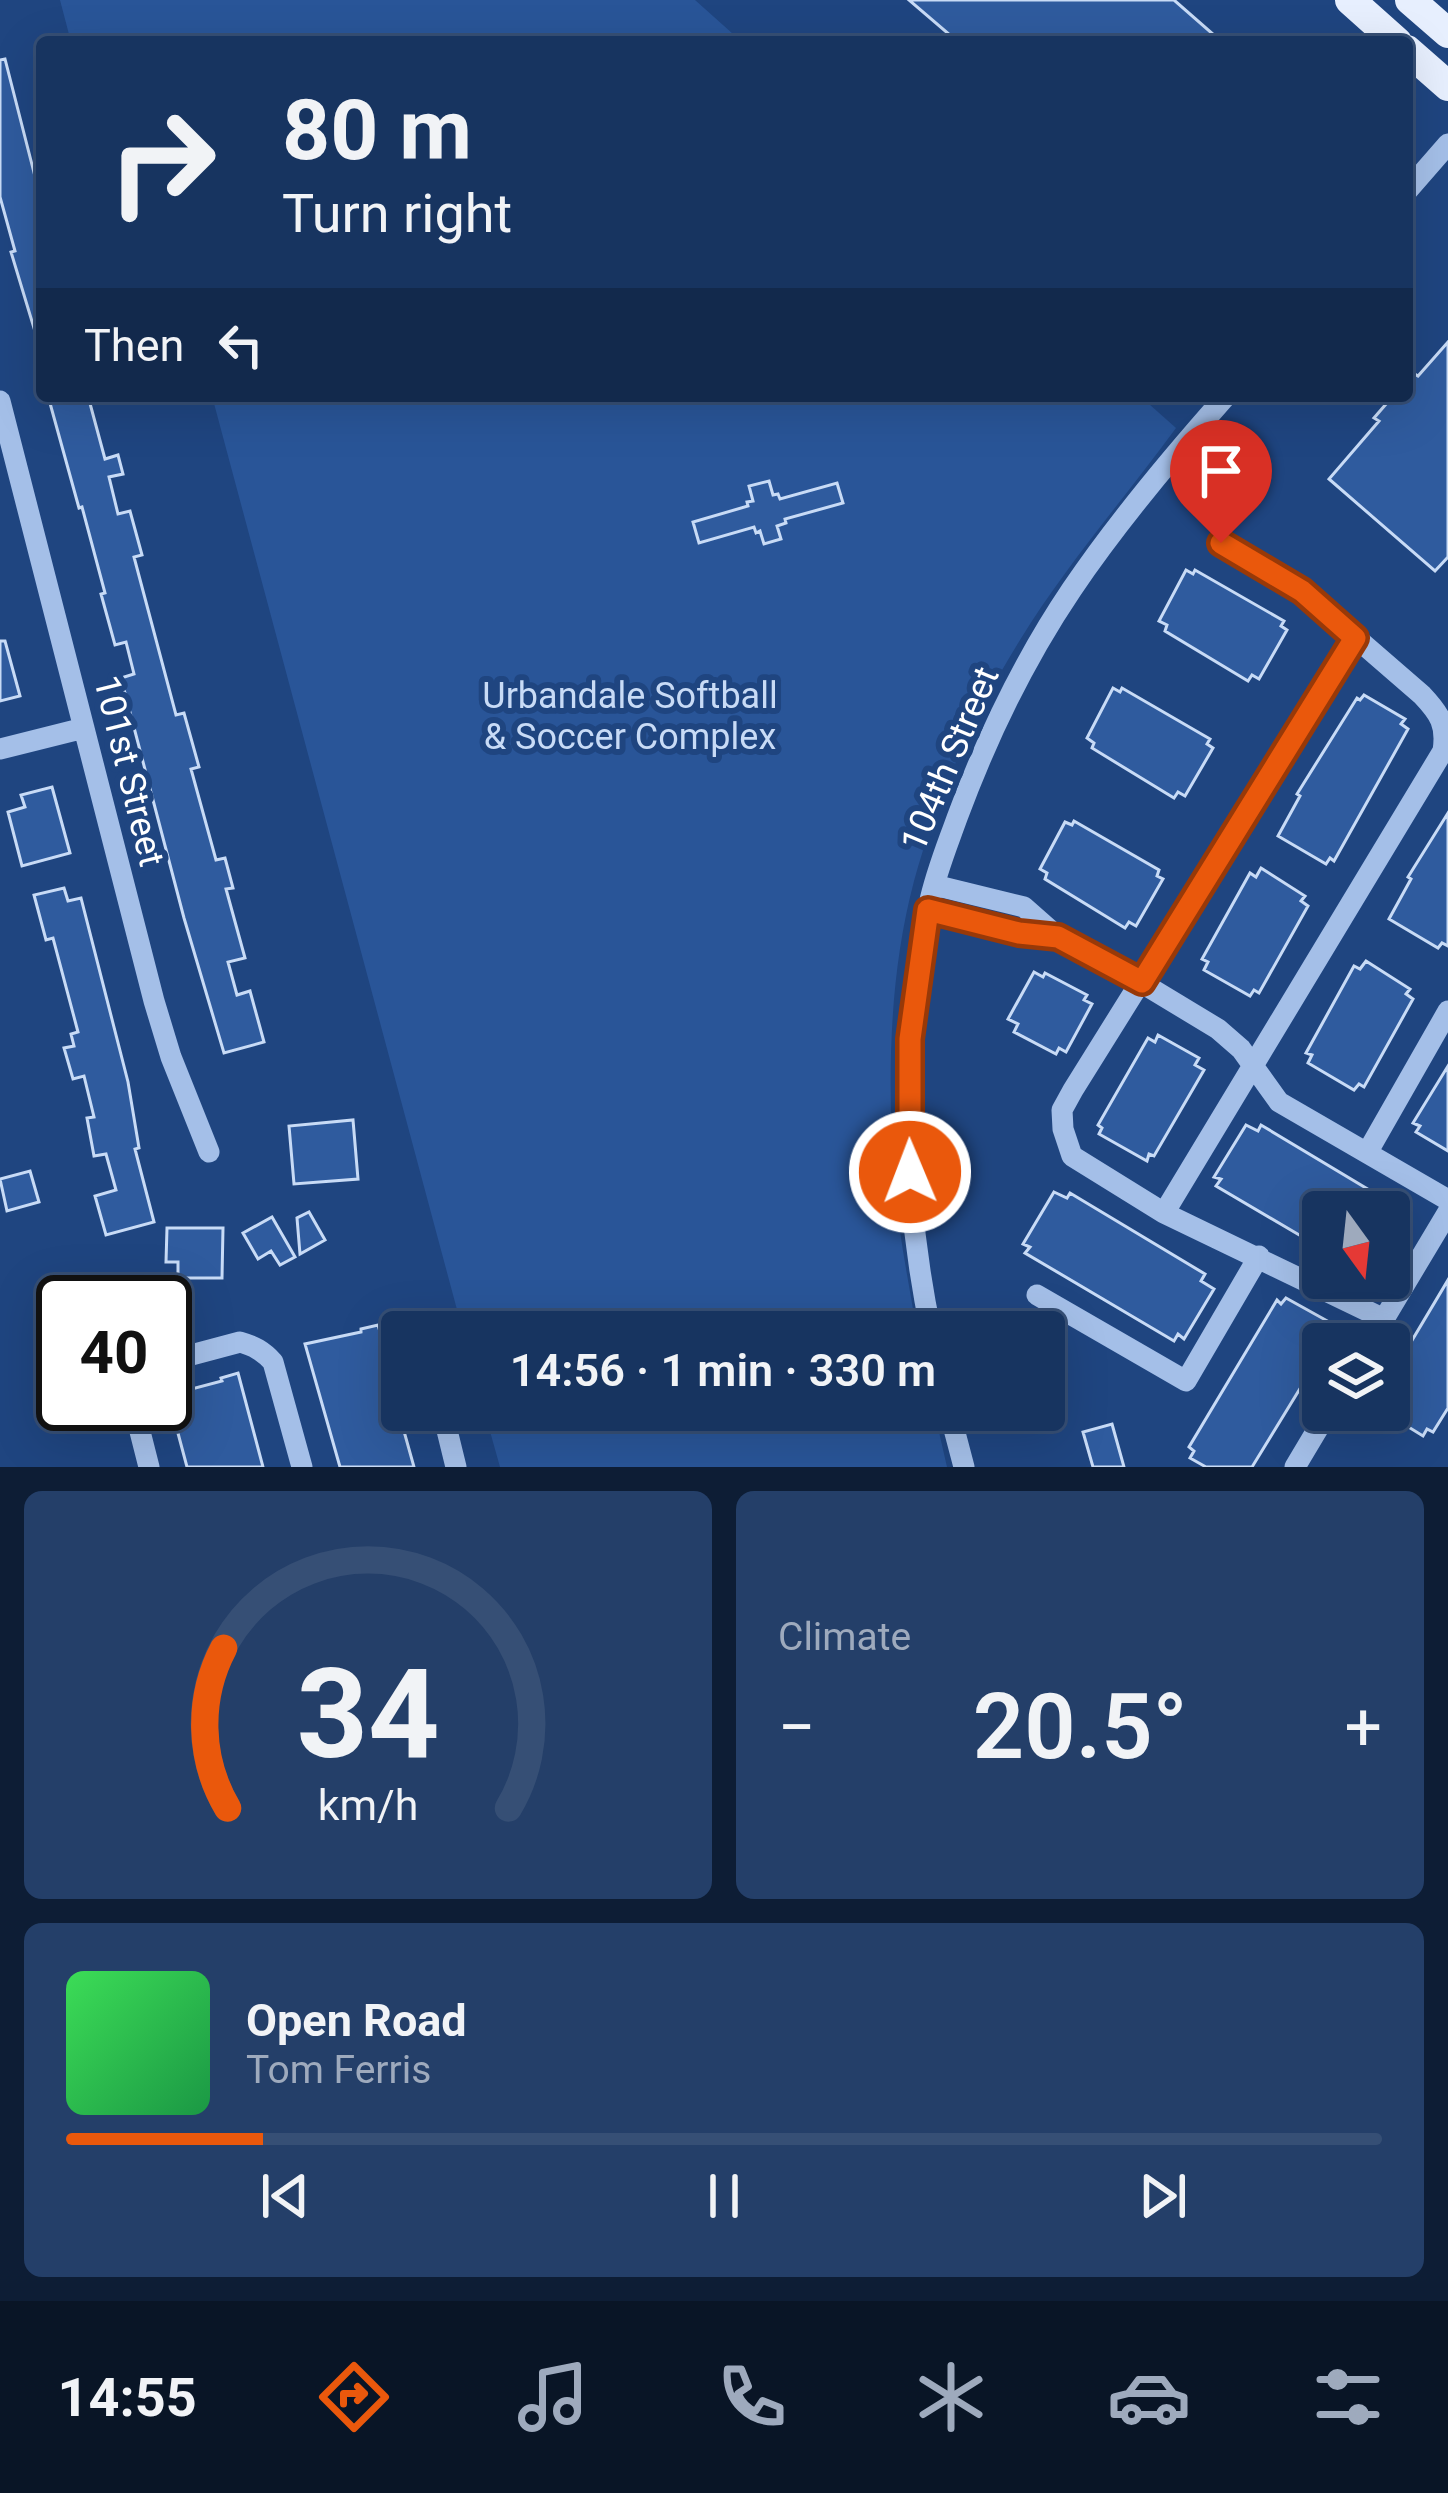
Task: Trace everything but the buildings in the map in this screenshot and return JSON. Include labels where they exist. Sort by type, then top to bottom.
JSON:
[{"type":"main road","points":[[1350,0],[1390,36]]},
{"type":"main road","points":[[1410,0],[1448,33]]},
{"type":"main road","points":[[1413,55],[1448,86]]},
{"type":"street","points":[[1413,184],[1448,144]]},
{"type":"street","name":"101st Street","points":[[0,401],[154,1001],[209,1152]]},
{"type":"street","name":"104th Street","points":[[927,1311],[916,1244],[910,1039],[934,885],[973,776],[1039,642],[1110,535],[1221,402]]},
{"type":"street","points":[[1164,1213],[1443,751],[1445,730],[1437,711],[1302,591],[1221,543]]},
{"type":"street","points":[[1355,638],[1062,1110],[1072,1156],[1208,1236],[1384,1319]]},
{"type":"street","points":[[0,749],[84,728]]},
{"type":"street","points":[[934,885],[1024,907],[1058,937],[1218,1029],[1241,1049],[1279,1102],[1448,1200]]},
{"type":"street","points":[[928,910],[1019,933],[1058,937]]},
{"type":"street","points":[[1367,1153],[1445,1025]]},
{"type":"street","points":[[1382,1323],[1448,1212]]},
{"type":"street","points":[[1037,1295],[1186,1381],[1258,1256]]},
{"type":"street","points":[[192,1355],[240,1342],[265,1353],[273,1362],[302,1467]]},
{"type":"street","points":[[140,1431],[149,1467]]},
{"type":"street","points":[[447,1431],[456,1467]]},
{"type":"street","points":[[955,1431],[964,1467]]},
{"type":"street","points":[[1295,1467],[1316,1431]]},
{"type":"green space","points":[[60,0],[695,0],[735,36],[69,36]]},
{"type":"green space","name":"Urbandale Softball & Soccer Complex","points":[[214,402],[1147,402],[1176,428],[1056,585],[1003,668],[972,727],[923,850],[905,918],[894,995],[892,1150],[913,1311],[457,1311]]},
{"type":"green space","points":[[490,1431],[939,1431],[947,1467],[500,1467]]},
{"type":"route","points":[[910,1172],[910,1039],[928,910],[1019,933],[1058,937],[1142,982],[1355,638],[1302,591],[1221,543]]}]
